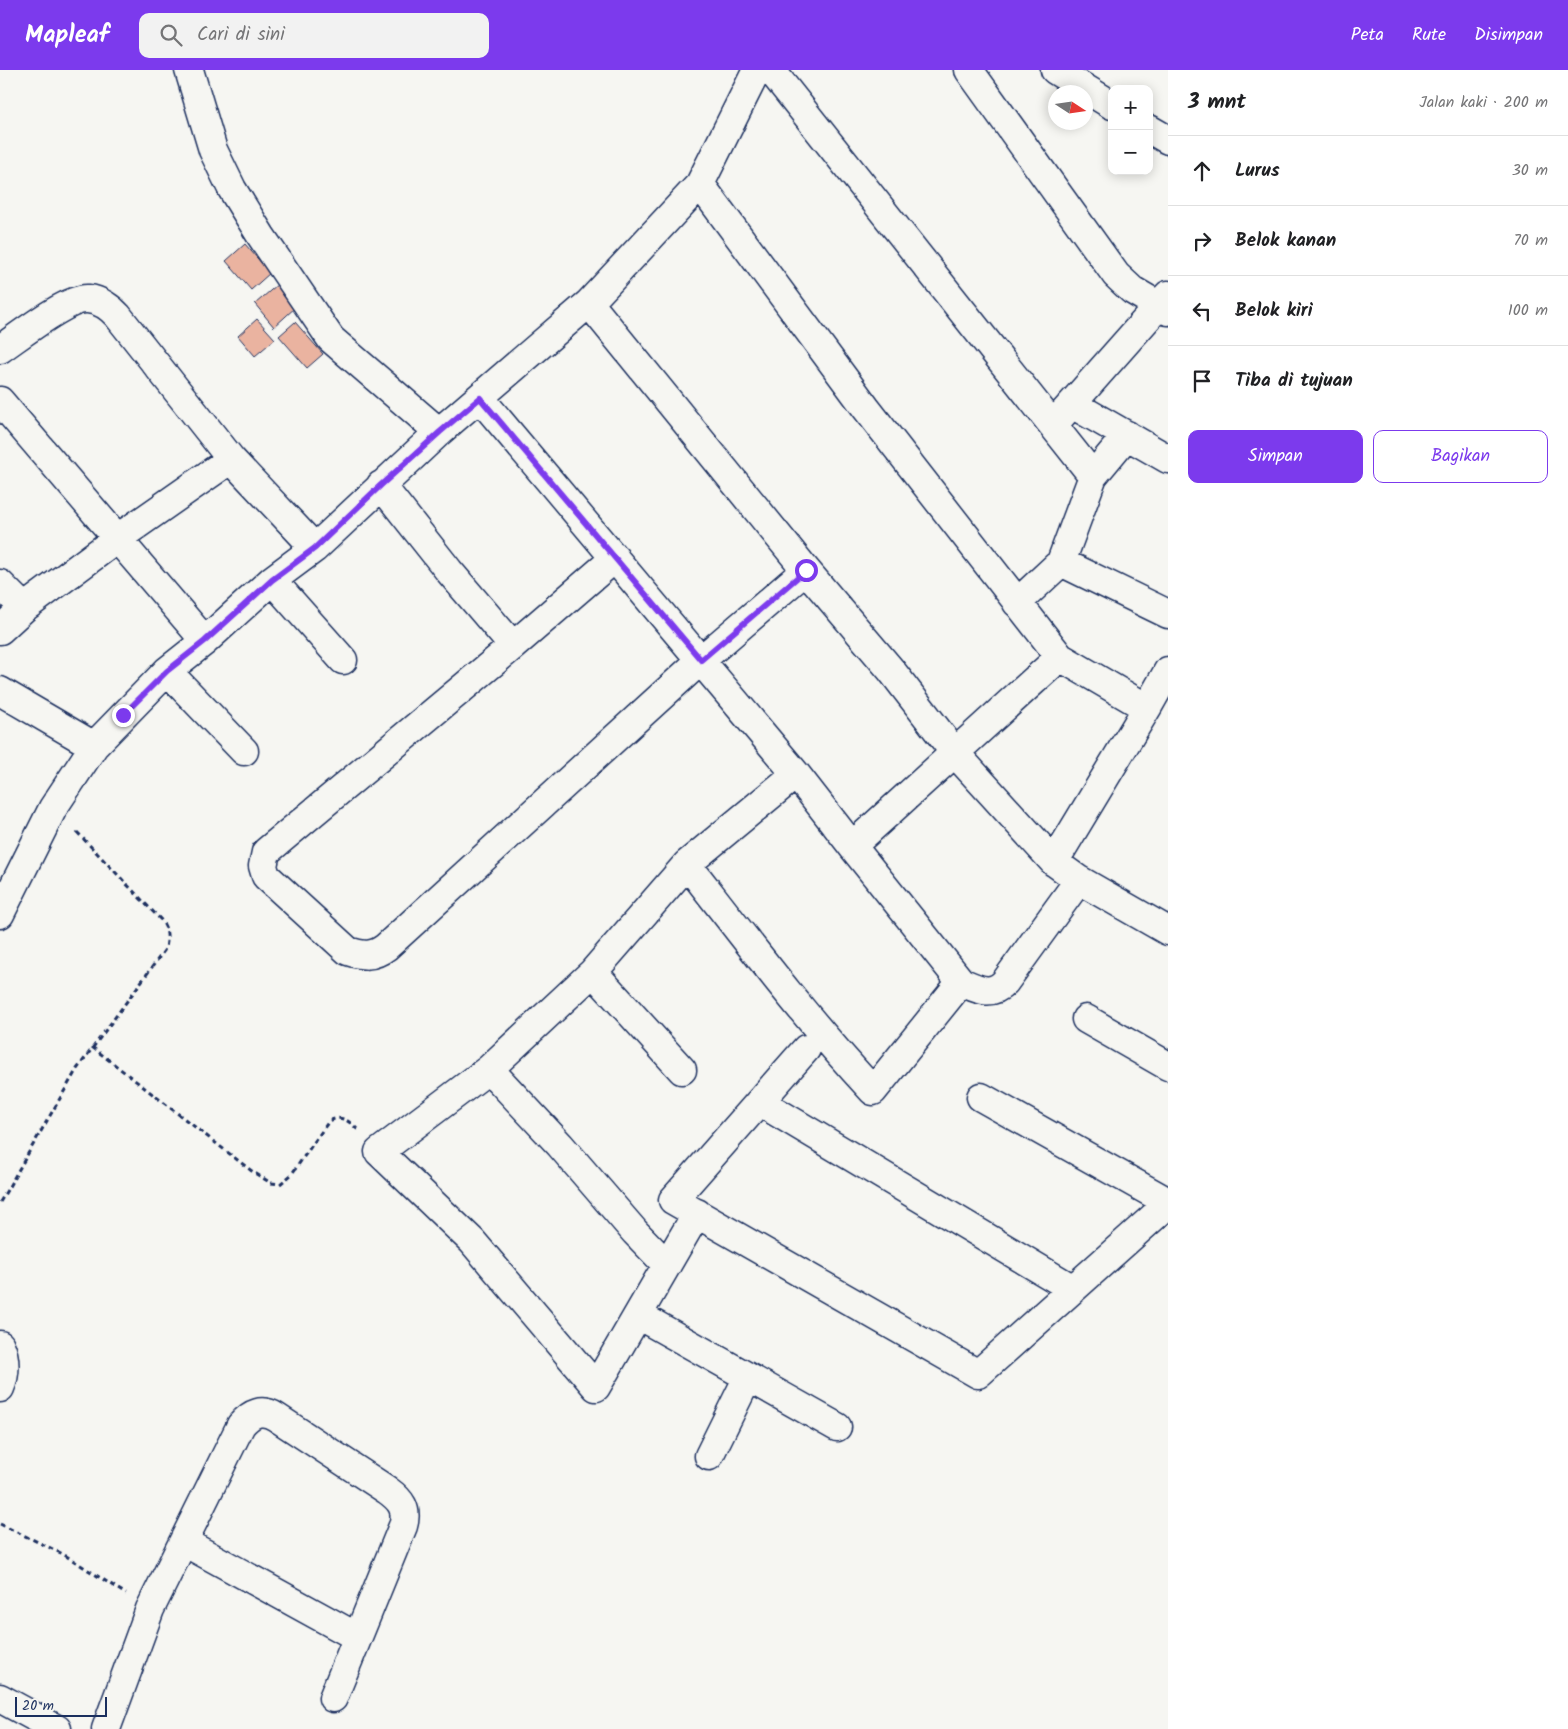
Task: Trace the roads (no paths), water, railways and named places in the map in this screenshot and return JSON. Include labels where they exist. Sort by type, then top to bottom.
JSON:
[{"type":"street","points":[[189,70],[212,150],[232,189],[261,236],[331,339],[440,432]]},
{"type":"street","points":[[0,914],[53,808],[94,746],[167,671],[205,641],[272,580],[315,548],[440,432],[589,302],[700,184],[757,70]]},
{"type":"street","points":[[771,70],[1094,476]]},
{"type":"street","points":[[969,70],[1116,275],[1132,290],[1164,304],[1053,425]]},
{"type":"street","points":[[1055,70],[1108,103]]},
{"type":"street","points":[[1151,130],[1168,140]]},
{"type":"street","points":[[700,184],[866,408],[1060,657],[1147,708]]},
{"type":"street","points":[[0,349],[72,302],[90,299],[99,302],[118,316],[232,459],[315,548]]},
{"type":"street","points":[[589,302],[806,570],[891,670],[955,753],[1054,862],[1079,880],[1168,930]]},
{"type":"street","points":[[480,398],[796,774],[961,982],[981,990],[999,988],[1079,880]]},
{"type":"street","points":[[0,401],[205,641]]},
{"type":"street","points":[[1072,404],[1168,459]]},
{"type":"street","points":[[1017,603],[1061,562],[1094,476],[1127,435]]},
{"type":"street","points":[[0,630],[24,608],[118,538],[232,459]]},
{"type":"street","points":[[381,485],[448,571],[513,646]]},
{"type":"street","points":[[615,558],[513,646],[266,852],[263,866],[266,876],[348,950],[358,954],[373,955],[386,947],[701,660],[806,570]]},
{"type":"street","points":[[1061,562],[1168,614]]},
{"type":"street","points":[[272,580],[343,660]]},
{"type":"street","points":[[0,584],[24,608]]},
{"type":"street","points":[[852,846],[1060,657]]},
{"type":"street","points":[[167,671],[244,751]]},
{"type":"street","points":[[1054,862],[1168,671]]},
{"type":"street","points":[[0,691],[94,746]]},
{"type":"street","points":[[697,1213],[596,1388],[472,1241],[379,1152],[489,1069],[593,972],[687,864],[796,774]]},
{"type":"street","points":[[687,864],[771,972],[840,1056],[874,1091],[961,982]]},
{"type":"street","points":[[593,972],[682,1070]]},
{"type":"street","points":[[1086,1019],[1168,1066]]},
{"type":"street","points":[[806,1049],[673,1200],[978,1374],[1168,1203],[981,1098]]},
{"type":"street","points":[[489,1069],[560,1145],[635,1232],[667,1265]]},
{"type":"street","points":[[760,1102],[1073,1289]]},
{"type":"street","points":[[638,1316],[836,1427]]},
{"type":"street","points":[[0,1345],[4,1360],[4,1371],[0,1388]]},
{"type":"street","points":[[709,1456],[748,1377]]},
{"type":"street","points":[[106,1729],[150,1609],[241,1425],[246,1419],[258,1412],[272,1414],[395,1496],[404,1507],[406,1518],[333,1698]]},
{"type":"street","points":[[184,1542],[357,1637]]},
{"type":"street","points":[[0,1698],[57,1729]]}]
